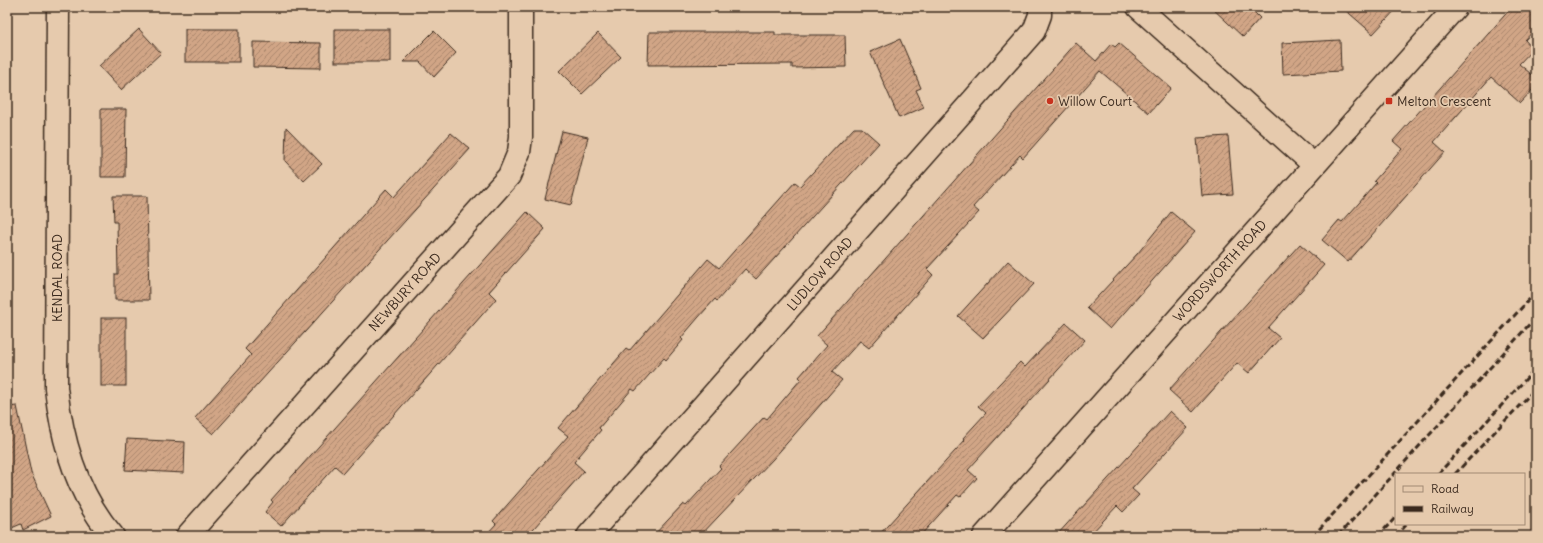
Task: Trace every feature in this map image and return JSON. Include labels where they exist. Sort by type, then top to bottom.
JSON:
[{"type":"street","name":"KENDAL ROAD","points":[[58,7],[58,401],[64,440],[74,470],[88,501],[102,523],[113,536]]},
{"type":"street","name":"NEWBURY ROAD","points":[[187,536],[509,176],[519,152],[521,137],[521,7]]},
{"type":"street","name":"LUDLOW ROAD","points":[[588,536],[1034,31],[1040,15],[1040,7]]},
{"type":"street","points":[[1138,7],[1314,165]]},
{"type":"street","name":"WORDSWORTH ROAD","points":[[984,536],[1456,7]]},
{"type":"building","points":[[1211,7],[1249,7],[1260,18],[1243,37]]},
{"type":"building","points":[[1342,7],[1398,7],[1373,34]]},
{"type":"building","points":[[1512,7],[1536,7],[1536,28],[1525,40],[1533,49],[1519,64],[1536,78],[1536,86],[1520,103],[1491,77],[1434,142],[1445,152],[1348,262],[1322,240],[1339,220],[1342,222],[1359,203],[1376,183],[1374,181],[1402,149],[1393,141]]},
{"type":"building","points":[[139,29],[161,53],[121,90],[99,66]]},
{"type":"building","points":[[185,29],[239,29],[239,62],[185,62]]},
{"type":"building","points":[[335,29],[390,29],[390,62],[335,62]]},
{"type":"building","points":[[434,31],[456,53],[434,77],[420,62],[403,62]]},
{"type":"building","points":[[649,32],[775,32],[775,35],[845,35],[846,67],[792,68],[792,64],[648,65]]},
{"type":"building","points":[[598,33],[621,57],[582,94],[559,71]]},
{"type":"building","points":[[900,39],[921,88],[916,90],[924,107],[899,118],[870,52]]},
{"type":"building","points":[[1340,40],[1341,71],[1283,74],[1282,43]]},
{"type":"building","points":[[253,42],[321,43],[321,68],[253,67]]},
{"type":"building","points":[[1076,43],[1096,61],[1111,44],[1115,47],[1119,43],[1171,88],[1149,113],[1100,71],[1023,158],[1020,155],[973,207],[979,212],[927,269],[933,275],[869,348],[860,341],[832,372],[842,380],[773,459],[700,536],[653,536],[683,504],[686,506],[721,468],[719,466],[764,417],[767,419],[801,379],[799,377],[827,345],[817,336]]},
{"type":"building","points":[[101,109],[126,109],[125,177],[101,177]]},
{"type":"building","points":[[286,127],[322,164],[304,181],[285,161]]},
{"type":"building","points":[[854,128],[862,128],[879,143],[756,279],[745,269],[717,301],[715,299],[698,318],[681,338],[683,340],[666,360],[664,358],[635,391],[632,389],[599,428],[601,430],[574,462],[584,471],[527,536],[485,536],[496,524],[493,521],[568,436],[558,428],[626,349],[629,351],[708,259],[719,268],[795,182],[800,186]]},
{"type":"building","points":[[562,131],[588,137],[571,205],[545,199]]},
{"type":"building","points":[[451,133],[470,149],[213,434],[195,418],[251,355],[245,349],[386,189],[394,197]]},
{"type":"building","points":[[1228,136],[1233,194],[1202,196],[1197,138]]},
{"type":"building","points":[[113,196],[147,196],[149,300],[115,300],[115,274],[118,274],[117,222],[114,222]]},
{"type":"building","points":[[527,212],[545,229],[489,292],[496,299],[343,473],[335,466],[281,526],[265,512],[273,502],[271,500]]},
{"type":"building","points":[[1171,212],[1195,232],[1110,329],[1087,308],[1138,253]]},
{"type":"building","points":[[1300,244],[1324,265],[1268,328],[1280,338],[1249,373],[1237,363],[1193,412],[1169,390]]},
{"type":"building","points":[[1008,261],[1034,284],[983,338],[958,316]]},
{"type":"building","points":[[101,318],[126,318],[126,386],[101,386]]},
{"type":"building","points":[[1066,323],[1085,340],[968,470],[977,478],[960,497],[957,495],[920,536],[878,536],[965,440],[963,438],[986,413],[978,406],[1020,362],[1025,367]]},
{"type":"building","points":[[17,406],[31,473],[51,516],[23,530],[21,524],[7,530],[7,407]]},
{"type":"building","points":[[1170,411],[1188,428],[1132,489],[1139,495],[1123,512],[1117,506],[1089,536],[1056,536]]},
{"type":"building","points":[[127,439],[185,442],[184,473],[125,470]]},
{"type":"railway","points":[[1313,536],[1536,292]]},
{"type":"railway","points":[[1338,536],[1536,317]]},
{"type":"railway","points":[[1439,473],[1536,368]]},
{"type":"railway","points":[[1456,473],[1536,388]]},
{"type":"railway","points":[[1378,536],[1395,518]]},
{"type":"railway","points":[[1396,536],[1406,525]]},
{"type":"place","name":"Willow Court","points":[[1050,101]]},
{"type":"place","name":"Melton Crescent","points":[[1389,101]]}]
